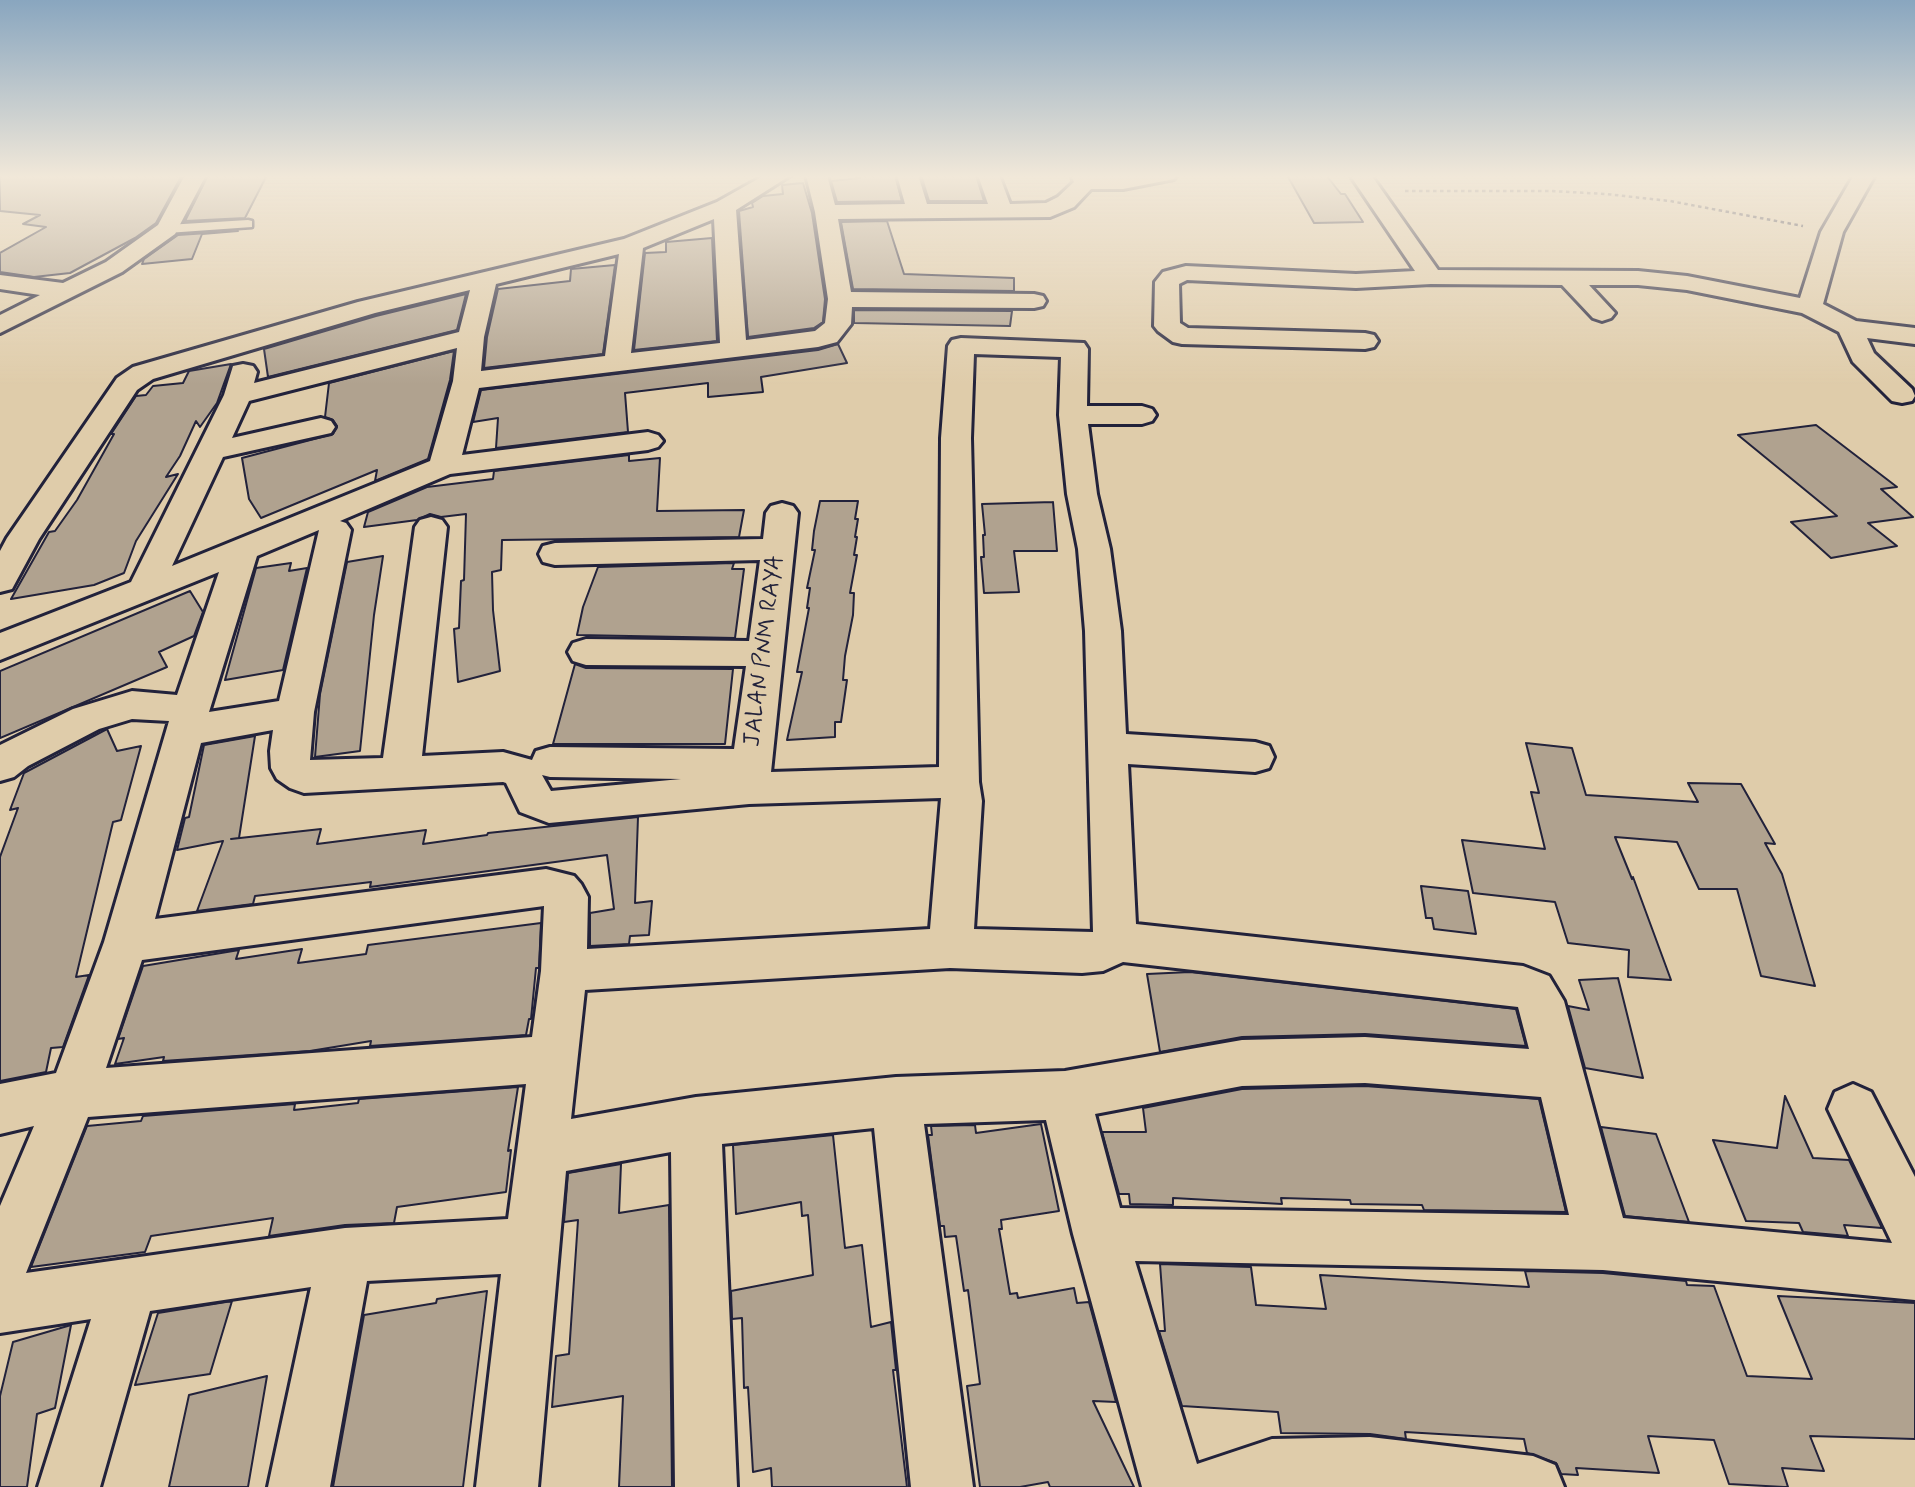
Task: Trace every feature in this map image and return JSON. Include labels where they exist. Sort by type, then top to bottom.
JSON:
[{"type":"street","points":[[0,325],[114,267],[146,244]]},
{"type":"street","points":[[0,581],[23,538],[130,381],[143,373],[266,335],[630,244]]},
{"type":"street","points":[[617,363],[632,244]]},
{"type":"street","points":[[726,244],[733,349]]},
{"type":"street","points":[[467,381],[828,336],[838,324],[840,299],[831,244]]},
{"type":"street","points":[[1409,244],[1432,277]]},
{"type":"street","points":[[1810,307],[1828,244]]},
{"type":"street","points":[[1365,341],[1182,337],[1167,326],[1167,282],[1172,277],[1186,273],[1356,281],[1432,277],[1567,276],[1660,279],[1810,307],[1850,328],[1915,336]]},
{"type":"street","points":[[1567,276],[1602,313]]},
{"type":"street","points":[[444,466],[467,381],[471,337],[485,279]]},
{"type":"street","points":[[0,282],[68,291]]},
{"type":"street","points":[[840,299],[1034,301]]},
{"type":"street","points":[[1850,328],[1862,356],[1902,395]]},
{"type":"street","points":[[143,591],[238,395],[244,362],[266,335]]},
{"type":"street","points":[[238,395],[471,337]]},
{"type":"street","points":[[950,948],[962,801],[956,438],[961,346],[1075,349],[1073,415],[1082,494],[1094,549],[1103,631],[1115,941]]},
{"type":"street","points":[[1073,415],[1142,415]]},
{"type":"street","points":[[211,451],[321,427]]},
{"type":"street","points":[[0,647],[143,591],[444,466],[648,442]]},
{"type":"street","name":"JALAN PNM RAYA","points":[[750,776],[782,513]]},
{"type":"street","points":[[401,771],[431,527]]},
{"type":"street","points":[[335,530],[289,751],[291,768],[304,777],[401,771],[515,769],[521,772],[534,801],[549,807],[750,776]]},
{"type":"street","points":[[555,554],[778,549]]},
{"type":"street","points":[[0,1270],[73,1094],[126,942],[188,721],[243,550]]},
{"type":"street","points":[[586,652],[765,654]]},
{"type":"street","points":[[0,766],[14,755],[86,719],[132,705],[161,706],[188,721],[295,712]]},
{"type":"street","points":[[1107,748],[1255,757]]},
{"type":"street","points":[[551,762],[750,776],[960,782]]},
{"type":"street","points":[[126,942],[545,887],[559,889],[566,897],[564,971],[541,1150],[507,1487]]},
{"type":"street","points":[[564,971],[950,948],[1082,953],[1102,951],[1115,941],[1522,987],[1532,991],[1541,1001],[1603,1243]]},
{"type":"street","points":[[0,1109],[73,1094],[554,1059]]},
{"type":"street","points":[[541,1150],[696,1122],[896,1101],[1065,1095],[1242,1063],[1365,1060],[1560,1076]]},
{"type":"street","points":[[1065,1095],[1100,1234],[1173,1487]]},
{"type":"street","points":[[896,1101],[942,1487]]},
{"type":"street","points":[[1853,1109],[1915,1233]]},
{"type":"street","points":[[696,1122],[706,1487]]},
{"type":"street","points":[[1100,1234],[1603,1243],[1915,1273]]},
{"type":"street","points":[[0,1305],[345,1255],[531,1245]]},
{"type":"street","points":[[299,1487],[345,1255]]},
{"type":"street","points":[[69,1487],[129,1286]]},
{"type":"street","points":[[1216,1487],[1272,1469],[1370,1467],[1533,1487]]},
{"type":"building","points":[[15,244],[123,244],[70,273],[34,277],[0,272],[0,253]]},
{"type":"building","points":[[165,244],[198,244],[192,259],[142,264],[144,259]]},
{"type":"building","points":[[666,244],[712,244],[717,341],[634,350],[645,253],[666,252]]},
{"type":"building","points":[[741,244],[817,244],[825,299],[823,322],[814,328],[748,337]]},
{"type":"building","points":[[845,244],[895,244],[904,274],[1014,278],[1014,291],[853,289]]},
{"type":"building","points":[[615,265],[603,354],[484,368],[487,337],[498,289],[570,281],[571,269]]},
{"type":"building","points":[[466,294],[457,330],[268,377],[264,349],[376,316]]},
{"type":"building","points":[[854,310],[1012,311],[1010,326],[854,323]]},
{"type":"building","points":[[838,344],[847,363],[761,377],[763,392],[708,397],[708,383],[625,393],[628,432],[496,448],[498,418],[473,422],[481,390],[818,350]]},
{"type":"building","points":[[454,351],[450,380],[428,459],[375,481],[377,470],[261,518],[249,499],[242,458],[333,434],[337,426],[333,420],[325,417],[329,383]]},
{"type":"building","points":[[231,364],[217,403],[200,427],[196,421],[180,456],[166,477],[178,474],[136,541],[124,573],[94,585],[11,599],[49,532],[55,531],[77,500],[114,434],[111,434],[136,396],[146,395],[153,386],[183,383],[189,371]]},
{"type":"building","points":[[1816,425],[1897,487],[1881,489],[1913,517],[1868,523],[1897,546],[1831,558],[1791,522],[1837,516],[1738,435]]},
{"type":"building","points":[[629,455],[629,461],[660,458],[657,511],[744,510],[739,537],[502,540],[501,570],[492,572],[500,671],[458,682],[454,629],[459,628],[466,514],[441,517],[430,514],[417,520],[364,527],[368,512],[427,487],[493,479],[494,471]]},
{"type":"building","points":[[820,501],[858,501],[854,555],[857,555],[850,593],[854,593],[853,615],[843,680],[847,680],[841,722],[835,722],[835,737],[787,740],[802,672],[797,672],[809,608],[810,588],[807,588],[815,550],[812,550]]},
{"type":"building","points":[[1053,502],[1057,551],[1014,551],[1019,592],[984,593],[981,557],[984,557],[985,535],[982,504]]},
{"type":"building","points":[[383,556],[360,751],[315,757],[320,694],[347,562]]},
{"type":"building","points":[[291,563],[289,571],[307,568],[283,670],[225,680],[256,568]]},
{"type":"building","points":[[734,563],[732,569],[744,569],[735,638],[577,635],[583,607],[598,567]]},
{"type":"building","points":[[190,591],[203,612],[194,636],[159,652],[167,667],[0,738],[0,671]]},
{"type":"building","points":[[575,664],[586,668],[733,669],[725,744],[553,744]]},
{"type":"building","points":[[107,729],[117,751],[141,746],[121,820],[113,822],[76,977],[89,975],[63,1047],[51,1048],[46,1072],[0,1081],[0,857],[18,808],[10,810],[24,773]]},
{"type":"building","points":[[255,736],[239,838],[231,839],[321,829],[317,844],[426,830],[423,844],[488,833],[638,817],[635,903],[652,901],[649,935],[630,936],[629,944],[590,946],[590,913],[614,909],[607,855],[370,887],[371,882],[255,896],[253,904],[197,911],[223,841],[177,850],[185,818],[189,817],[204,745]]},
{"type":"building","points":[[1526,743],[1572,748],[1586,795],[1698,802],[1688,783],[1741,784],[1775,844],[1765,843],[1782,874],[1815,986],[1761,976],[1737,889],[1699,889],[1677,842],[1615,837],[1632,879],[1633,877],[1671,980],[1628,977],[1629,950],[1568,943],[1555,902],[1473,893],[1462,840],[1545,849],[1531,792],[1539,793]]},
{"type":"building","points":[[1421,886],[1468,891],[1476,934],[1434,929],[1432,918],[1426,918]]},
{"type":"building","points":[[541,923],[539,968],[536,968],[531,1019],[526,1035],[370,1046],[371,1041],[310,1051],[163,1061],[164,1057],[115,1064],[124,1038],[118,1039],[143,966],[239,950],[236,959],[302,949],[298,963],[366,954],[368,945]]},
{"type":"building","points":[[1190,972],[1516,1009],[1526,1046],[1365,1034],[1242,1037],[1160,1052],[1147,974]]},
{"type":"building","points":[[1618,978],[1643,1078],[1585,1068],[1568,1006],[1589,1010],[1579,980]]},
{"type":"building","points":[[1365,1086],[1539,1099],[1566,1212],[1424,1210],[1422,1205],[1351,1204],[1350,1200],[1281,1198],[1282,1204],[1173,1198],[1173,1205],[1130,1204],[1129,1194],[1119,1194],[1102,1132],[1146,1132],[1143,1108],[1242,1089]]},
{"type":"building","points":[[518,1087],[508,1151],[511,1150],[506,1192],[397,1207],[394,1223],[345,1225],[269,1236],[273,1218],[151,1236],[145,1252],[31,1267],[87,1126],[141,1121],[143,1116],[295,1104],[294,1110],[358,1103],[359,1099]]},
{"type":"building","points":[[1785,1096],[1813,1158],[1849,1160],[1882,1228],[1844,1225],[1848,1236],[1803,1232],[1799,1223],[1746,1221],[1713,1140],[1777,1148]]},
{"type":"building","points":[[1041,1124],[1059,1211],[1001,1220],[1002,1229],[999,1229],[1010,1294],[1017,1293],[1018,1298],[1074,1288],[1077,1303],[1089,1302],[1116,1402],[1093,1401],[1134,1487],[1050,1487],[1048,1482],[1020,1487],[980,1487],[967,1386],[980,1384],[968,1290],[964,1291],[956,1236],[945,1237],[944,1226],[940,1226],[928,1135],[932,1135],[931,1126],[975,1125],[976,1133]]},
{"type":"building","points":[[1601,1127],[1656,1134],[1689,1222],[1625,1216]]},
{"type":"building","points":[[833,1135],[845,1248],[862,1245],[871,1327],[891,1322],[896,1370],[893,1370],[907,1487],[772,1487],[771,1468],[753,1472],[748,1387],[744,1388],[742,1318],[732,1319],[731,1291],[813,1275],[808,1215],[802,1216],[801,1202],[736,1214],[733,1145]]},
{"type":"building","points":[[621,1164],[619,1213],[669,1205],[672,1487],[619,1487],[623,1396],[552,1407],[556,1356],[569,1354],[578,1220],[564,1222],[568,1173]]},
{"type":"building","points":[[1160,1264],[1251,1267],[1256,1305],[1326,1309],[1320,1275],[1529,1287],[1525,1271],[1603,1273],[1686,1281],[1687,1285],[1714,1286],[1747,1376],[1812,1379],[1778,1296],[1915,1303],[1915,1439],[1810,1436],[1824,1471],[1782,1468],[1788,1487],[1784,1487],[1729,1484],[1714,1440],[1648,1436],[1659,1473],[1576,1468],[1578,1475],[1561,1474],[1556,1463],[1527,1453],[1524,1439],[1405,1432],[1406,1439],[1370,1434],[1281,1433],[1278,1412],[1182,1406],[1159,1331],[1165,1331]]},
{"type":"building","points":[[487,1291],[463,1487],[333,1487],[364,1315]]},
{"type":"building","points":[[232,1301],[210,1374],[135,1385],[158,1313]]},
{"type":"building","points":[[71,1325],[55,1408],[37,1414],[27,1487],[0,1487],[0,1396],[13,1342]]},
{"type":"building","points":[[267,1376],[248,1487],[169,1487],[189,1395]]}]
